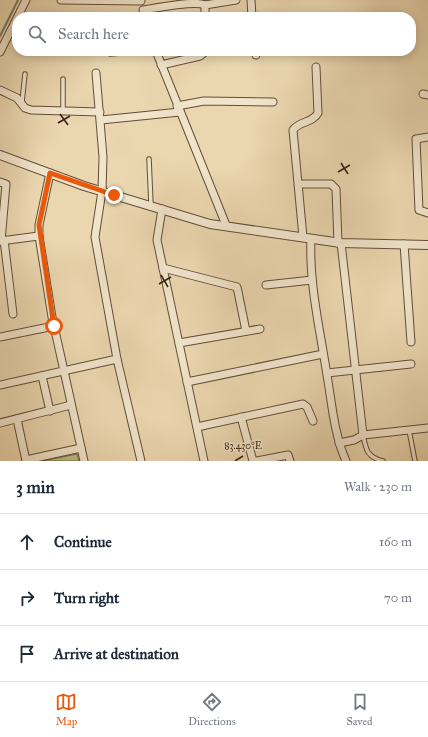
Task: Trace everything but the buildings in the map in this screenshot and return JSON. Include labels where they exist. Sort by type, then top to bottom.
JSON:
[{"type":"street","points":[[20,12],[26,0]]},
{"type":"street","points":[[61,0],[140,1],[143,12]]},
{"type":"street","points":[[152,12],[190,2],[200,2],[205,5],[236,0]]},
{"type":"street","points":[[251,0],[252,12]]},
{"type":"street","points":[[205,5],[206,12]]},
{"type":"street","points":[[0,52],[12,28]]},
{"type":"street","points":[[158,56],[226,225]]},
{"type":"street","points":[[161,65],[200,56]]},
{"type":"street","points":[[316,67],[318,113],[316,118],[297,126],[293,130],[299,184],[323,354],[339,443],[346,461]]},
{"type":"street","points":[[96,73],[103,156],[102,191],[95,237],[118,359],[140,461]]},
{"type":"street","points":[[0,90],[17,98],[25,108],[31,110],[100,112]]},
{"type":"street","points":[[101,120],[179,109],[204,101],[273,102]]},
{"type":"street","points":[[428,137],[416,139],[419,210],[428,213]]},
{"type":"street","points":[[0,154],[102,191],[210,224],[226,225],[340,243],[428,245]]},
{"type":"street","points":[[50,173],[39,225],[39,236],[54,326],[84,461]]},
{"type":"street","points":[[0,182],[6,184],[2,241],[13,314]]},
{"type":"street","points":[[299,184],[331,184],[336,189],[340,243],[363,435]]},
{"type":"street","points":[[162,209],[157,240],[204,461]]},
{"type":"street","points":[[2,241],[39,236]]},
{"type":"street","points":[[404,244],[411,342]]},
{"type":"street","points":[[163,268],[237,287],[246,331]]},
{"type":"street","points":[[266,285],[312,280]]},
{"type":"street","points":[[0,337],[54,326]]},
{"type":"street","points":[[179,343],[260,329]]},
{"type":"street","points":[[187,382],[323,354]]},
{"type":"street","points":[[0,385],[118,359]]},
{"type":"street","points":[[327,373],[411,364]]},
{"type":"street","points":[[42,376],[50,411]]},
{"type":"street","points":[[197,427],[303,404],[307,407],[313,421]]},
{"type":"street","points":[[0,423],[71,405]]},
{"type":"street","points":[[241,418],[253,461]]},
{"type":"street","points":[[17,419],[26,460],[81,448]]},
{"type":"street","points":[[339,443],[354,440],[363,435],[428,428]]},
{"type":"street","points":[[257,461],[288,455],[290,461]]},
{"type":"lane","points":[[22,103],[25,74]]},
{"type":"lane","points":[[63,79],[63,111]]},
{"type":"lane","points":[[149,159],[152,206]]},
{"type":"lane","points":[[409,430],[415,461]]},
{"type":"lane","points":[[363,435],[367,453],[383,461]]},
{"type":"green space","points":[[77,454],[79,461],[43,461]]},
{"type":"waterway","points":[[0,36],[18,0]]},
{"type":"route","points":[[54,326],[39,236],[39,225],[50,173],[84,186],[114,195]]}]
